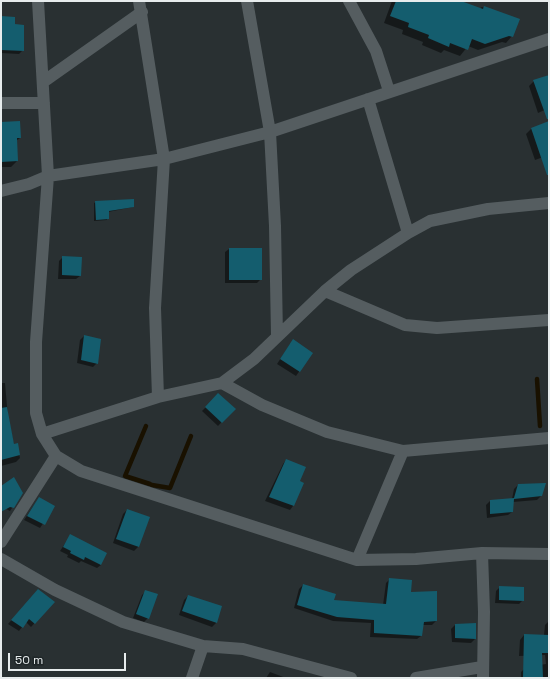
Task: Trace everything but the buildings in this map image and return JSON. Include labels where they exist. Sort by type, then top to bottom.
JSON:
[{"type":"street","points":[[38,1],[48,176],[36,342],[36,413],[42,434],[56,456],[81,471],[357,560],[416,559],[482,553],[549,554]]},
{"type":"street","points":[[247,1],[270,132],[275,226],[277,336]]},
{"type":"street","points":[[349,1],[376,51],[389,91]]},
{"type":"street","points":[[43,82],[140,7],[164,159],[154,308],[158,397]]},
{"type":"street","points":[[1,191],[29,184],[48,176],[164,159],[270,132],[549,38]]},
{"type":"street","points":[[368,99],[408,233]]},
{"type":"street","points":[[1,103],[44,102]]},
{"type":"street","points":[[42,434],[158,397],[222,383],[254,359],[325,291],[351,270],[408,233],[430,222],[453,215],[488,209],[549,203]]},
{"type":"street","points":[[325,291],[405,325],[437,328],[549,320]]},
{"type":"street","points":[[222,383],[262,405],[327,432],[403,451],[549,438]]},
{"type":"street","points":[[357,560],[403,451]]},
{"type":"street","points":[[1,542],[56,456]]},
{"type":"street","points":[[416,678],[483,672],[484,612],[482,553]]},
{"type":"street","points":[[1,559],[55,590],[122,622],[203,646],[243,649],[351,678]]},
{"type":"street","points":[[192,678],[203,646]]},
{"type":"waterway","points":[[537,379],[540,426]]},
{"type":"waterway","points":[[146,426],[125,476],[150,484]]},
{"type":"waterway","points":[[152,485],[170,488],[191,436]]}]
